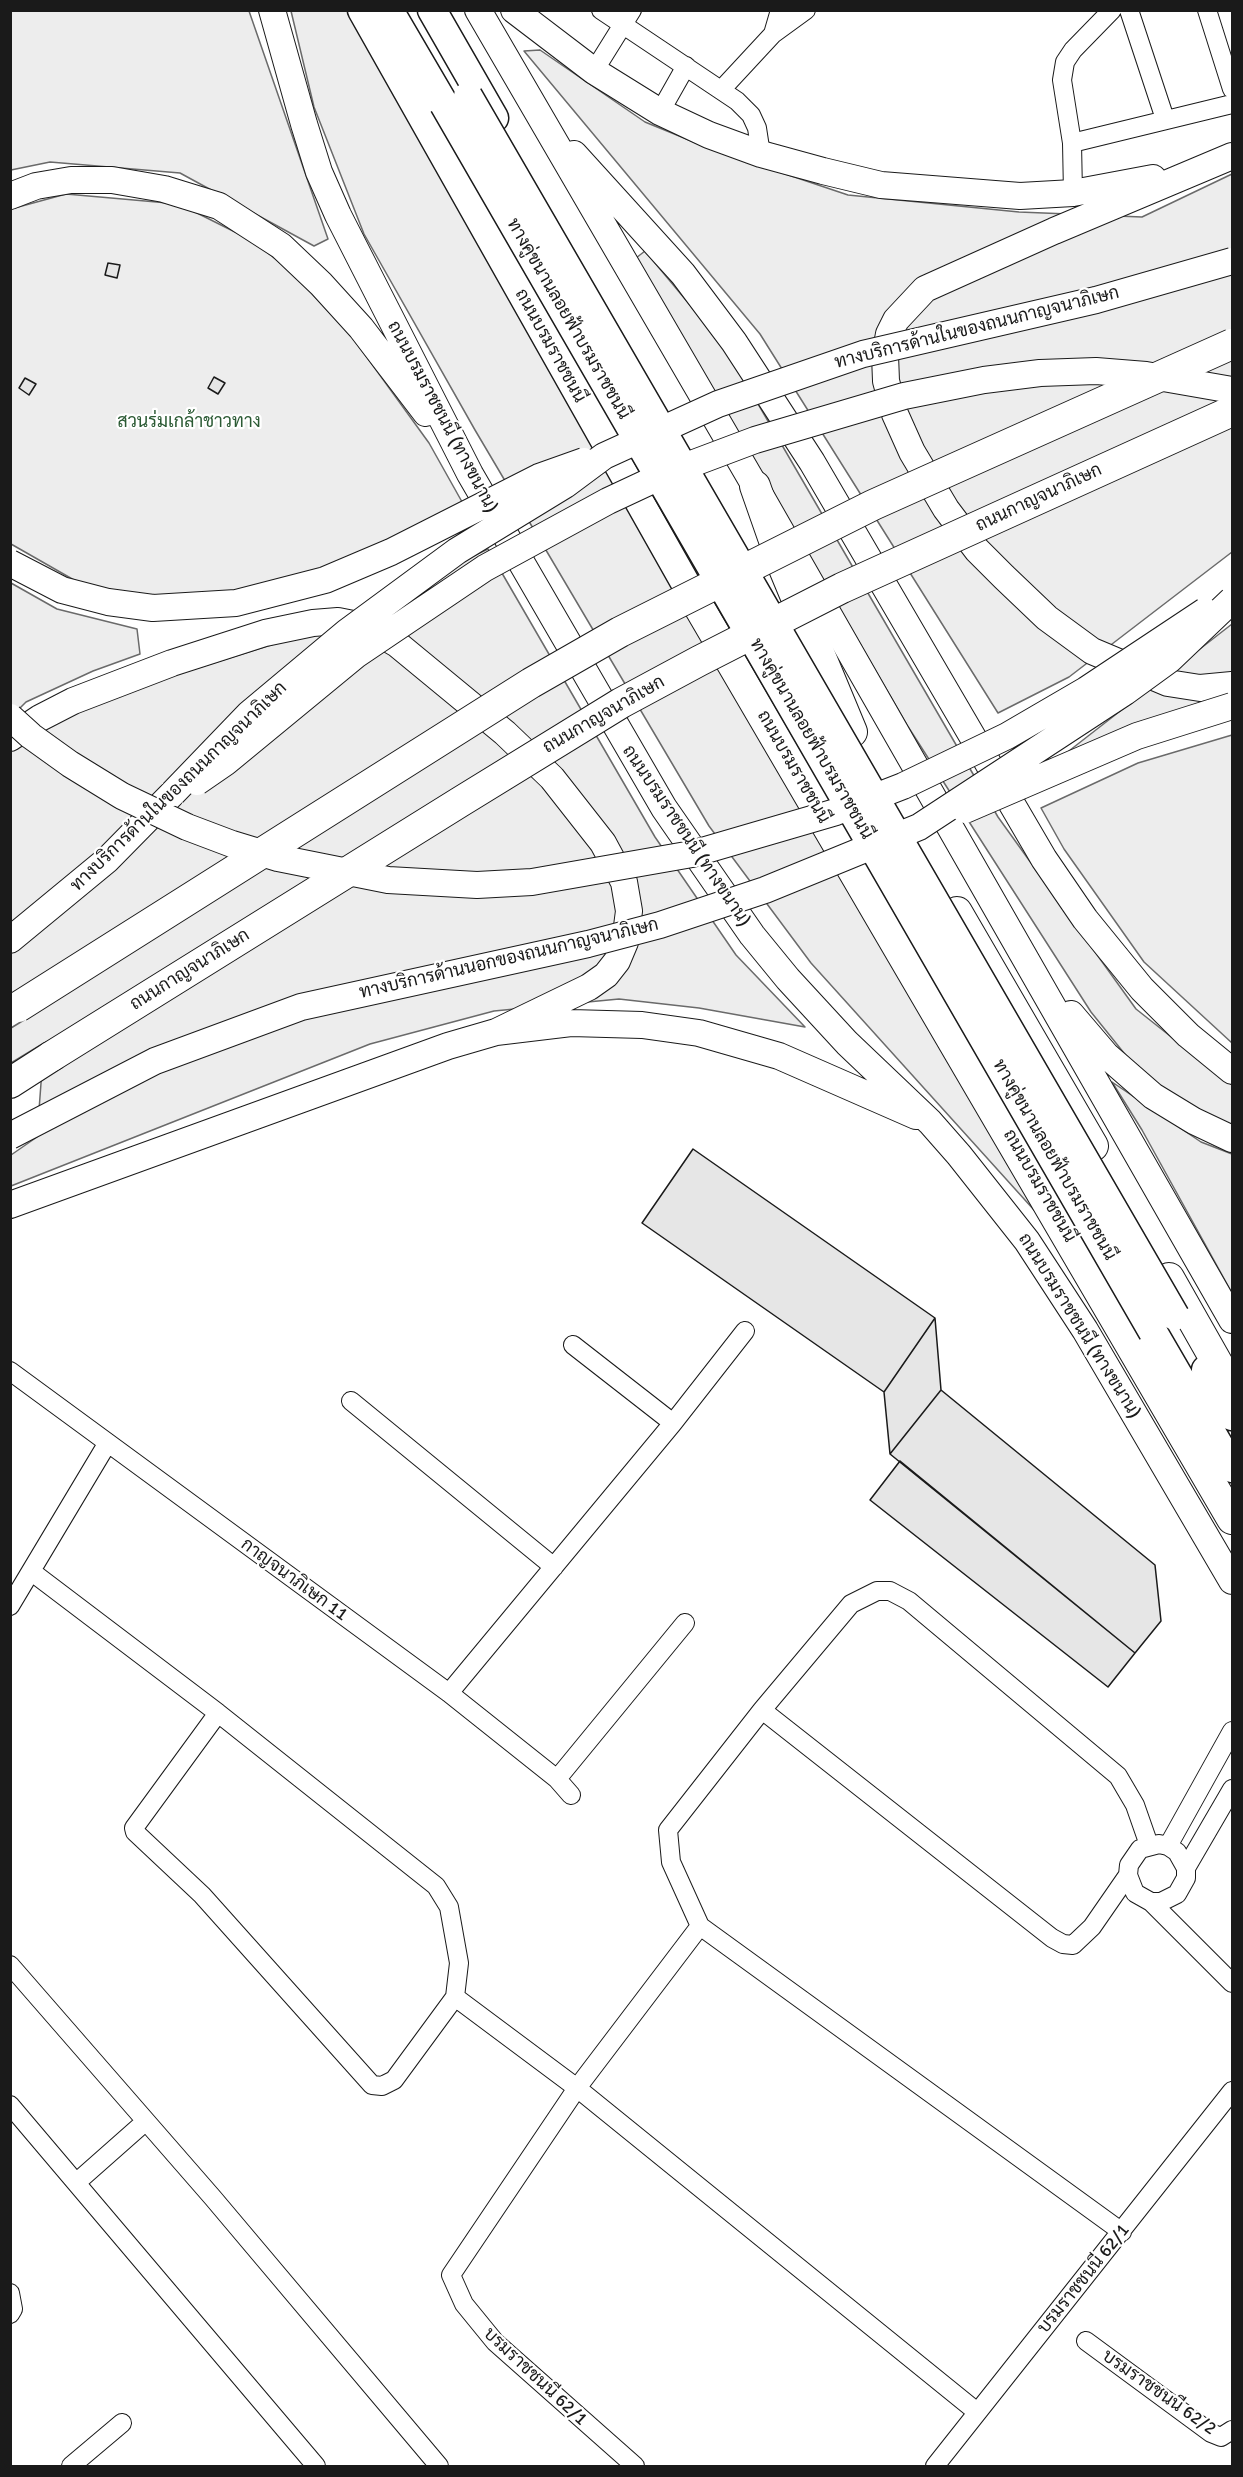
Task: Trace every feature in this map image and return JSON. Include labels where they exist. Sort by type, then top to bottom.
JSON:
[{"type":"highway","points":[[14,1009],[531,683],[620,632],[798,540],[1233,344]]},
{"type":"highway","name":"ถนนกาญจนาภิเษก","points":[[10,1083],[460,802],[621,704],[680,671],[842,588],[1233,411]]},
{"type":"highway","points":[[755,486],[783,566],[852,732]]},
{"type":"highway","points":[[758,570],[1233,1389]]},
{"type":"highway","name":"ถนนบรมราชชนนี","points":[[696,602],[1233,1519]]},
{"type":"main road","name":"ถนนบรมราชชนนี (ทางขนาน)","points":[[272,10],[286,66],[319,172],[372,284],[456,446],[616,729],[706,871],[788,979],[847,1044],[930,1122],[992,1196],[1056,1285],[1233,1581]]},
{"type":"main road","name":"ถนนบรมราชชนนี","points":[[362,10],[696,602]]},
{"type":"main road","name":"ทางคู่ขนานลอยฟ้าบรมราชชนนี","points":[[389,10],[1233,1468]]},
{"type":"main road","name":"ทางคู่ขนานลอยฟ้าบรมราชชนนี","points":[[418,10],[1233,1416]]},
{"type":"main road","points":[[432,10],[758,570]]},
{"type":"main road","points":[[478,10],[755,486],[1233,1320]]},
{"type":"main road","points":[[514,10],[594,71],[660,112],[709,135],[761,154],[881,185],[990,195],[1073,193],[1223,160]]},
{"type":"main road","points":[[548,128],[589,169],[683,274],[734,342],[812,462],[1044,860],[1085,919],[1142,989],[1188,1035],[1233,1071]]},
{"type":"main road","points":[[1223,160],[925,289],[896,320],[889,334],[885,364],[886,381],[895,414],[912,452],[946,509],[977,550],[1047,618],[1092,651],[1168,683],[1200,688],[1233,685]]},
{"type":"main road","points":[[10,196],[36,186],[71,180],[112,180],[164,189],[219,206],[281,246],[321,284],[361,328],[408,390],[456,446]]},
{"type":"main road","name":"ทางบริการด้านในของถนนกาญจนาภิเษก","points":[[10,940],[108,860],[249,714],[347,632],[457,551],[565,484],[604,456],[718,404],[795,375],[863,354],[1096,300],[1233,261]]},
{"type":"main road","points":[[173,793],[203,779],[356,655],[485,568],[608,501],[670,472],[744,444],[834,415],[904,396],[1040,373],[1095,371],[1146,375],[1233,390]]},
{"type":"main road","points":[[10,564],[62,590],[108,603],[153,608],[236,603],[325,580],[391,552],[538,477],[572,464],[604,456]]},
{"type":"main road","points":[[10,717],[62,758],[122,796],[187,827],[232,844],[278,858],[388,880],[477,885],[532,882],[692,854],[837,812],[903,786],[1007,736],[1086,690],[1189,621],[1233,595]]},
{"type":"main road","name":"ทางบริการด้านนอกของถนนกาญจนาภิเษก","points":[[10,1136],[155,1061],[301,1007],[588,944],[660,925],[765,890],[919,827],[1039,750],[1160,666],[1233,600]]},
{"type":"main road","points":[[10,738],[40,718],[73,701],[172,663],[265,633],[313,622],[338,621],[368,627],[397,644],[505,733],[552,778],[603,843],[624,882],[629,911],[625,942],[617,961],[606,975],[589,987],[496,1032],[438,1050],[10,1205]]},
{"type":"main road","points":[[919,827],[1011,792],[1137,736],[1233,706]]},
{"type":"main road","points":[[1024,955],[1106,1055],[1137,1083],[1194,1121],[1233,1139]]},
{"type":"main road","points":[[496,1032],[571,1023],[642,1025],[699,1033],[779,1056],[930,1122]]},
{"type":"street","points":[[601,10],[627,18],[686,66],[722,89],[751,115],[757,128],[761,154]]},
{"type":"street","points":[[773,34],[780,10]]},
{"type":"street","points":[[722,89],[773,34],[806,10]]},
{"type":"street","points":[[1073,193],[1072,143],[1062,80],[1065,62],[1112,10]]},
{"type":"street","points":[[1129,10],[1165,119]]},
{"type":"street","points":[[1207,10],[1233,89]]},
{"type":"street","points":[[594,71],[627,18]]},
{"type":"street","points":[[660,112],[686,66]]},
{"type":"street","points":[[1072,143],[1233,104]]},
{"type":"street","points":[[449,1693],[673,1423],[745,1331]]},
{"type":"street","points":[[573,1345],[673,1423]]},
{"type":"street","name":"กาญจนาภิเษก 11","points":[[10,1371],[449,1693],[557,1779],[572,1795]]},
{"type":"street","points":[[351,1401],[554,1567]]},
{"type":"street","points":[[10,1606],[107,1444]]},
{"type":"street","points":[[32,1572],[218,1713],[436,1886],[449,1907],[459,1963],[455,1996],[394,2080],[382,2086],[372,2085],[202,1895],[135,1832],[134,1828],[218,1713]]},
{"type":"street","points":[[1122,2232],[700,1926],[671,1862],[668,1830],[762,1710],[851,1604],[877,1591],[890,1591],[909,1601],[1118,1776],[1135,1805],[1149,1845]]},
{"type":"street","points":[[557,1779],[685,1623]]},
{"type":"street","points":[[762,1710],[1052,1938],[1063,1944],[1073,1945],[1082,1939],[1128,1875],[1133,1856],[1149,1845],[1168,1846],[1177,1852],[1186,1868],[1186,1878],[1178,1894],[1170,1899],[1151,1902]]},
{"type":"street","points":[[1168,1846],[1233,1731]]},
{"type":"street","points":[[1186,1868],[1233,1789]]},
{"type":"street","points":[[1128,1875],[1135,1893],[1151,1902],[1233,1983]]},
{"type":"street","points":[[577,2088],[700,1926]]},
{"type":"street","points":[[10,1965],[146,2121],[439,2466]]},
{"type":"street","points":[[455,1996],[577,2088],[977,2412]]},
{"type":"street","name":"บรมราชชนนี 62/1","points":[[577,2088],[451,2275],[464,2304],[495,2342],[635,2466]]},
{"type":"street","name":"บรมราชชนนี 62/1","points":[[935,2466],[1233,2091]]},
{"type":"street","points":[[10,2105],[316,2466]]},
{"type":"street","points":[[77,2182],[146,2121]]},
{"type":"street","points":[[10,2293],[14,2309],[10,2314]]},
{"type":"street","name":"บรมราชชนนี 62/2","points":[[1086,2341],[1211,2433],[1221,2437],[1233,2430]]},
{"type":"street","points":[[71,2466],[122,2423]]},
{"type":"shaded area","points":[[11,11],[249,11],[328,239],[314,246],[180,173],[50,162],[11,170]]},
{"type":"shaded area","points":[[291,11],[351,11],[1062,1241],[811,963],[709,826],[475,430],[364,234],[314,107]]},
{"type":"shaded area","points":[[540,50],[645,122],[711,149],[848,195],[1019,212],[1142,217],[1232,174],[1232,552],[1069,677],[998,713],[760,334],[524,51]]},
{"type":"shaded area","name":"สวนร่มเกล้าชาวทาง","points":[[66,194],[179,204],[251,240],[291,271],[353,338],[429,443],[475,525],[251,594],[201,601],[88,588],[11,544],[11,209]]},
{"type":"shaded area","points":[[645,251],[725,347],[998,817],[1136,1009],[1232,1085],[1232,1128],[1214,1123],[1140,1073],[1091,1012],[907,725],[636,258]]},
{"type":"shaded area","points":[[488,549],[655,837],[736,955],[805,1027],[699,1008],[619,999],[494,1011],[370,1044],[11,1186],[11,1155],[37,1137],[44,1043],[11,1063],[11,1028],[24,1020],[10,1003],[11,746],[114,694],[306,634]]},
{"type":"shaded area","points":[[11,583],[57,609],[137,629],[140,654],[93,671],[26,702],[11,717]]},
{"type":"shaded area","points":[[1232,624],[1232,700],[1065,754]]},
{"type":"shaded area","points":[[1232,735],[1232,1043],[1144,962],[1064,849],[1041,808],[1138,763]]},
{"type":"shaded area","points":[[1112,1082],[1201,1142],[1232,1154],[1232,1293],[1142,1130]]},
{"type":"building","points":[[108,263],[120,265],[117,278],[105,275]]},
{"type":"building","points":[[214,377],[225,383],[218,394],[208,388]]},
{"type":"building","points":[[25,378],[36,384],[29,395],[19,388]]},
{"type":"building","points":[[693,1149],[935,1318],[884,1392],[642,1223]]},
{"type":"building","points":[[935,1318],[941,1390],[890,1454],[884,1392]]},
{"type":"building","points":[[941,1390],[1155,1565],[1161,1621],[1135,1653],[890,1454]]},
{"type":"building","points":[[900,1461],[1135,1653],[1108,1687],[870,1500]]}]
